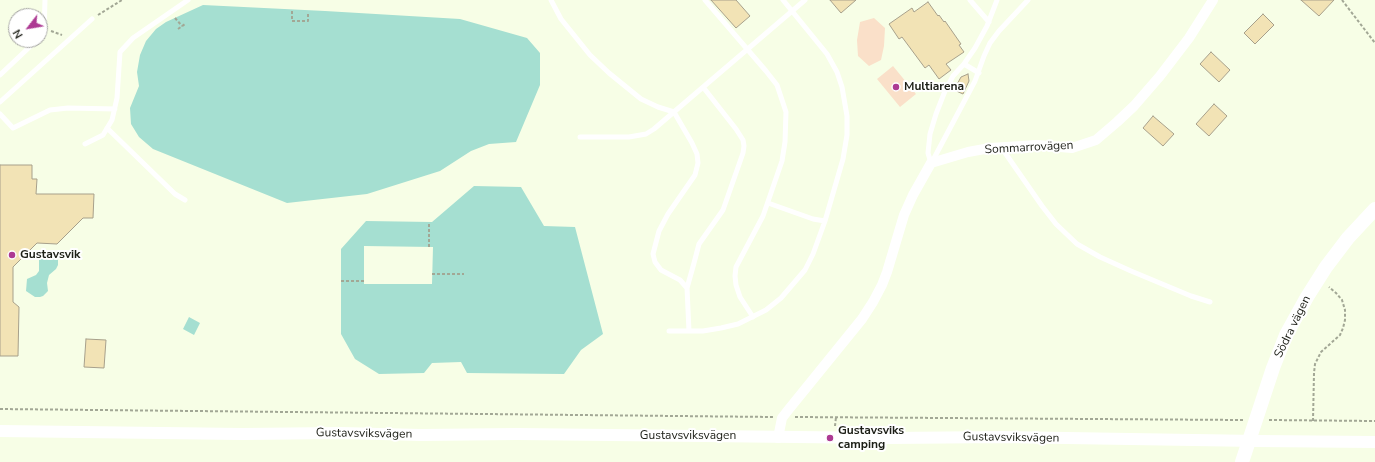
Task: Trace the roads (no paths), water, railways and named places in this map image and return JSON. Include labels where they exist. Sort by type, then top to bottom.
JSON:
[{"type":"main road","name":"Södra vägen","points":[[1242,462],[1269,379],[1286,335],[1307,296],[1326,267],[1348,238],[1375,209]]},
{"type":"street","name":"Sommarrovägen","points":[[931,163],[968,152],[1001,147],[1037,145],[1072,148],[1096,140],[1134,106],[1160,76],[1189,38],[1213,0]]},
{"type":"street","points":[[778,438],[783,417],[873,302],[887,272],[904,215],[913,195],[931,163]]},
{"type":"street","name":"Gustavsviksvägen","points":[[0,431],[242,434],[518,434],[778,438],[1003,436],[1375,442]]},
{"type":"lane","points":[[85,144],[103,134],[112,120],[117,98],[120,52],[133,38],[188,0]]},
{"type":"lane","points":[[551,0],[561,20],[576,39],[608,73],[641,99],[658,107],[674,112],[692,143],[697,154],[698,163],[695,174],[668,214],[659,231],[653,254],[655,262],[661,270],[680,280],[687,288]]},
{"type":"lane","points":[[705,0],[777,85],[786,112],[785,142],[782,161],[768,203],[754,235],[736,267],[735,276],[738,291],[745,307],[753,317]]},
{"type":"lane","points":[[669,331],[703,331],[721,328],[738,324],[766,310],[781,298],[805,270],[813,254],[825,221],[843,159],[847,135],[847,116],[842,87],[837,72],[827,54],[783,0]]},
{"type":"lane","points":[[580,137],[639,136],[646,134],[654,129],[805,0]]},
{"type":"lane","points":[[970,0],[989,22]]},
{"type":"lane","points":[[931,163],[928,153],[930,134],[945,91],[953,76],[964,64],[975,48],[989,22],[997,0]]},
{"type":"lane","points":[[931,163],[975,82],[990,43],[999,31],[1028,0]]},
{"type":"lane","points":[[0,102],[92,19]]},
{"type":"lane","points":[[0,75],[29,48]]},
{"type":"lane","points":[[964,64],[979,73]]},
{"type":"lane","points":[[689,331],[687,288],[699,244],[723,210],[744,146],[743,140],[736,129],[702,88]]},
{"type":"lane","points":[[0,114],[14,128],[50,110],[68,108],[115,109]]},
{"type":"lane","points":[[107,128],[175,194],[185,200]]},
{"type":"lane","points":[[1001,147],[1056,224],[1077,244],[1131,271],[1191,296],[1210,302]]},
{"type":"lane","points":[[768,203],[825,221]]},
{"type":"water","points":[[203,5],[460,19],[527,38],[540,53],[540,85],[516,142],[489,144],[471,151],[440,171],[367,194],[287,203],[153,149],[139,137],[131,124],[130,108],[139,86],[137,72],[140,55],[146,41],[156,29],[166,22]]},
{"type":"water","points":[[474,186],[521,187],[544,226],[575,227],[603,334],[581,350],[564,374],[467,373],[461,362],[432,363],[424,373],[379,374],[355,359],[341,334],[341,249],[366,221],[432,222]],"holes":[[[364,246],[433,247],[432,284],[364,284]]]},
{"type":"water","points":[[47,252],[55,254],[58,258],[58,265],[49,275],[47,283],[48,291],[43,296],[35,297],[26,291],[27,279],[36,275],[39,271],[39,260],[43,253]]},
{"type":"water","points":[[189,317],[200,323],[194,335],[183,329]]},
{"type":"place","name":"Multiarena","points":[[896,87]]},
{"type":"place","name":"Gustavsvik","points":[[12,255]]},
{"type":"place","name":"Gustavsviks camping","points":[[830,438]]}]
